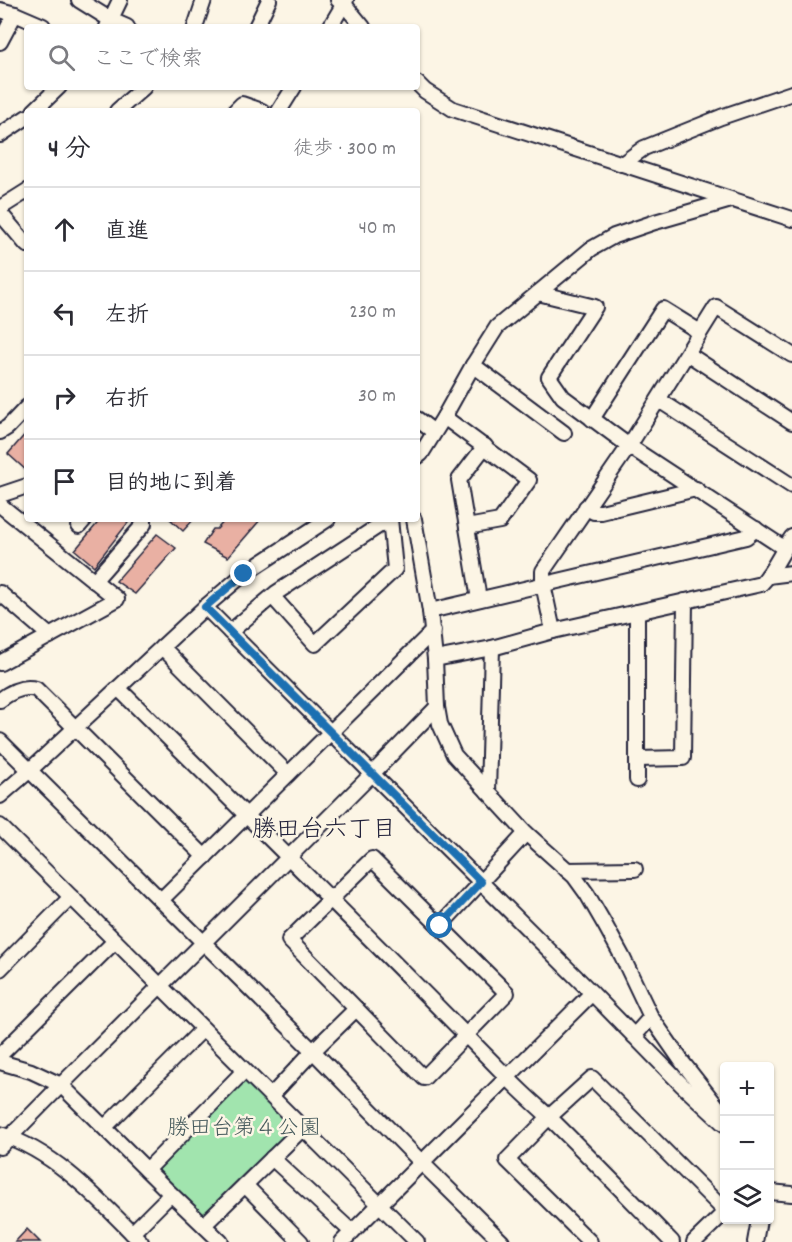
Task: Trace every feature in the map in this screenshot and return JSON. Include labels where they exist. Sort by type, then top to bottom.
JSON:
[{"type":"street","points":[[79,0],[109,23],[120,0]]},
{"type":"street","points":[[196,24],[204,0]]},
{"type":"street","points":[[257,24],[269,0]]},
{"type":"street","points":[[332,24],[343,1],[361,24]]},
{"type":"street","points":[[0,10],[38,24]]},
{"type":"street","points":[[0,42],[15,14]]},
{"type":"street","points":[[420,86],[453,109],[792,219]]},
{"type":"street","points":[[37,108],[56,90]]},
{"type":"street","points":[[120,108],[141,90]]},
{"type":"street","points":[[281,108],[291,90]]},
{"type":"street","points":[[622,164],[644,148],[721,117],[792,93]]},
{"type":"street","points":[[238,108],[242,104],[253,108]]},
{"type":"street","points":[[0,135],[24,119]]},
{"type":"street","points":[[0,208],[24,193]]},
{"type":"street","points":[[420,455],[497,327],[537,293],[591,249],[614,236],[731,200]]},
{"type":"street","points":[[0,213],[24,241]]},
{"type":"street","points":[[435,659],[492,648],[553,631],[760,584],[768,576],[788,542],[756,529],[629,446],[563,397],[549,377],[595,307],[537,293]]},
{"type":"street","points":[[553,631],[543,584],[543,571],[629,446],[716,307],[792,355]]},
{"type":"street","points":[[592,419],[663,309],[700,332]]},
{"type":"street","points":[[688,354],[792,422]]},
{"type":"street","points":[[473,365],[564,433]]},
{"type":"street","points":[[659,400],[792,486]]},
{"type":"street","points":[[0,432],[24,410]]},
{"type":"street","points":[[444,417],[529,480],[500,521],[467,526]]},
{"type":"street","points":[[420,421],[434,432]]},
{"type":"street","points":[[479,599],[459,480],[485,446]]},
{"type":"street","points":[[0,495],[24,487]]},
{"type":"street","points":[[586,507],[594,512],[601,512],[696,489]]},
{"type":"street","points":[[0,505],[117,599],[0,663]]},
{"type":"street","points":[[94,580],[144,522]]},
{"type":"street","points":[[0,796],[205,607],[244,574],[323,522]]},
{"type":"street","points":[[230,632],[273,597],[385,522]]},
{"type":"street","points":[[273,597],[315,644],[395,569],[389,522]]},
{"type":"street","points":[[415,522],[433,631],[437,707],[440,724],[454,755],[526,833],[574,876],[592,902],[622,956],[651,1017],[720,1111]]},
{"type":"street","points":[[430,611],[746,537],[756,529]]},
{"type":"street","points":[[768,576],[792,573]]},
{"type":"street","points":[[0,593],[51,636]]},
{"type":"street","points":[[636,759],[683,758],[685,601]]},
{"type":"street","points":[[205,607],[682,1085],[720,1120]]},
{"type":"street","points":[[636,780],[637,612]]},
{"type":"street","points":[[161,900],[433,631]]},
{"type":"street","points":[[162,647],[288,774]]},
{"type":"street","points":[[488,792],[492,648]]},
{"type":"street","points":[[0,700],[10,693],[28,687],[36,689],[205,857]]},
{"type":"street","points":[[118,688],[331,898],[672,1242]]},
{"type":"street","points":[[0,1147],[5,1135],[61,1085],[437,707]]},
{"type":"street","points":[[0,741],[502,1242]]},
{"type":"street","points":[[0,826],[417,1242]]},
{"type":"street","points":[[440,926],[526,833]]},
{"type":"street","points":[[372,859],[440,926],[507,993],[424,1078],[289,940],[372,859]]},
{"type":"street","points":[[567,870],[635,869]]},
{"type":"street","points":[[0,969],[71,897]]},
{"type":"street","points":[[0,1055],[115,941]]},
{"type":"street","points":[[272,1158],[347,1237],[592,993]]},
{"type":"street","points":[[271,1096],[356,1009]]},
{"type":"street","points":[[634,1036],[651,1017]]},
{"type":"street","points":[[105,1127],[203,1029]]},
{"type":"street","points":[[0,1062],[31,1071],[61,1085],[221,1242]]},
{"type":"street","points":[[147,1170],[244,1071]]},
{"type":"street","points":[[590,1242],[507,1160],[592,1078],[720,1207]]},
{"type":"street","points":[[204,1225],[302,1129]]},
{"type":"street","points":[[5,1135],[43,1153],[72,1175],[136,1237],[171,1194]]},
{"type":"street","points":[[245,1185],[301,1242]]},
{"type":"street","points":[[774,1192],[792,1194]]},
{"type":"street","points":[[694,1242],[720,1215]]},
{"type":"street","points":[[755,1242],[758,1224]]},
{"type":"green space","name":"勝田台第４公園","points":[[244,1071],[302,1129],[204,1225],[147,1170]]},
{"type":"building","points":[[24,435],[24,468],[8,454]]},
{"type":"building","points":[[98,522],[129,522],[94,566],[75,550]]},
{"type":"building","points":[[173,522],[191,522],[183,531]]},
{"type":"building","points":[[223,522],[258,522],[228,557],[203,544],[213,529],[217,529]]},
{"type":"building","points":[[157,534],[176,548],[135,594],[116,581]]},
{"type":"building","points":[[27,1229],[40,1242],[15,1242]]},
{"type":"district","name":"勝田台六丁目","points":[[324,831]]},
{"type":"route","points":[[244,574],[205,607],[481,882],[440,926]]}]
